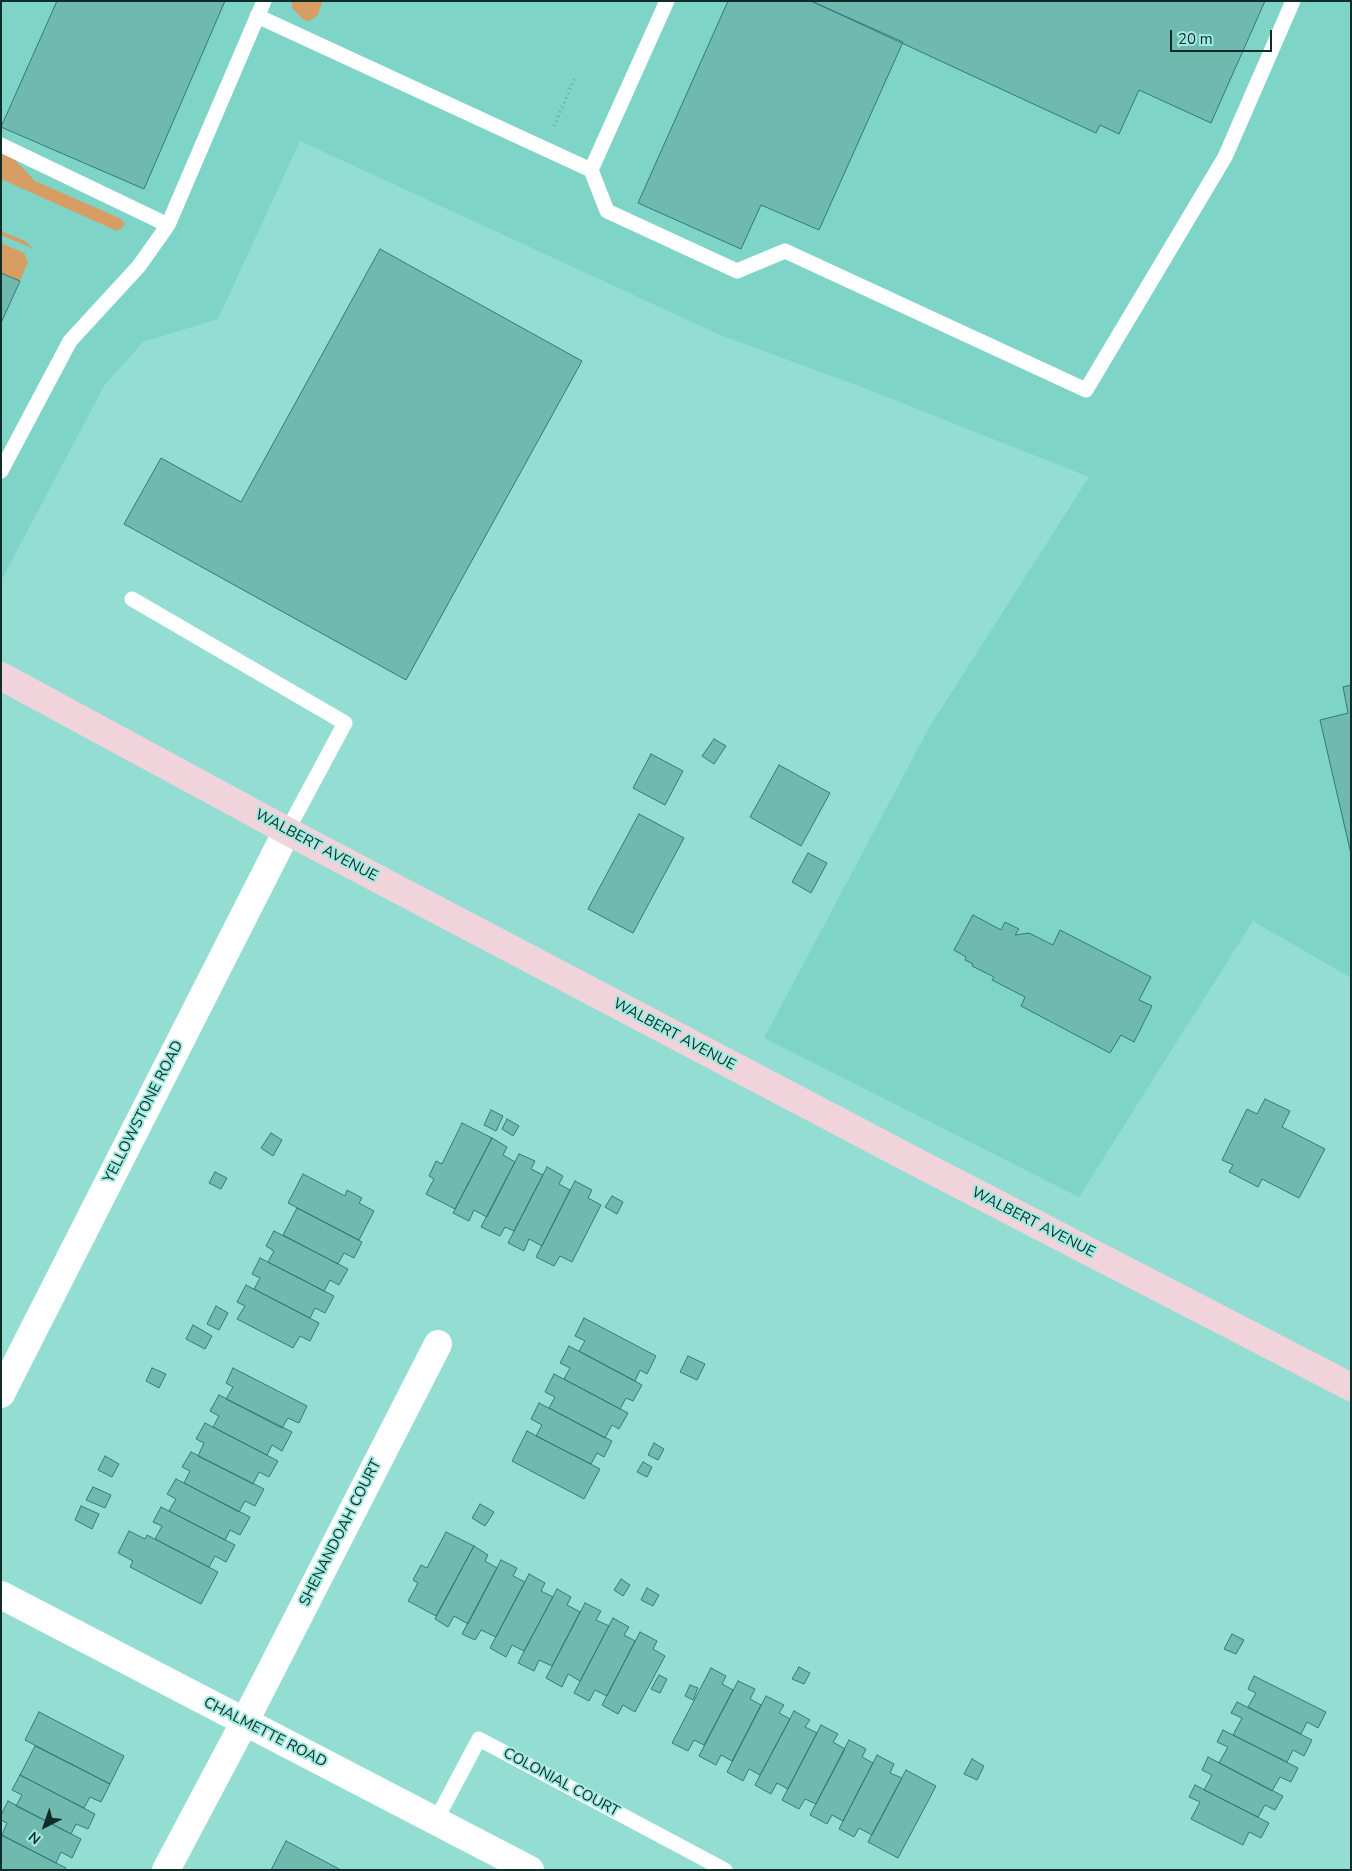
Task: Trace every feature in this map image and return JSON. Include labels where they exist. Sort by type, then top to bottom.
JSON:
[{"type":"main road","name":"WALBERT AVENUE","points":[[1,676],[287,831],[918,1163],[1351,1387]]},
{"type":"street","name":"YELLOWSTONE ROAD","points":[[1,1394],[287,831]]},
{"type":"street","name":"SHENANDOAH COURT","points":[[166,1870],[438,1344]]},
{"type":"street","name":"CHALMETTE ROAD","points":[[1,1595],[530,1870]]},
{"type":"lane","points":[[1,471],[70,341],[139,266],[168,225],[264,1]]},
{"type":"lane","points":[[591,170],[667,1]]},
{"type":"lane","points":[[257,16],[591,170],[607,211],[737,271],[785,251],[1086,390],[1225,157],[1293,1]]},
{"type":"lane","points":[[1,145],[168,225]]},
{"type":"lane","points":[[132,599],[345,723],[287,831]]},
{"type":"lane","name":"COLONIAL COURT","points":[[436,1820],[479,1739],[725,1870]]},
{"type":"path","points":[[552,131],[575,78]]},
{"type":"shaded area","points":[[1,1],[1351,1],[1351,978],[1253,921],[1079,1197],[764,1038],[930,726],[1089,477],[867,389],[720,335],[300,141],[218,319],[143,342],[104,386],[1,581]]},
{"type":"shaded area","points":[[292,1],[323,1],[317,16],[309,21],[304,20],[292,8]]},
{"type":"shaded area","points":[[1,153],[14,159],[35,181],[119,218],[125,223],[117,231],[1,179]]},
{"type":"shaded area","points":[[1,231],[25,241],[34,249],[1,235]]},
{"type":"shaded area","points":[[1,243],[24,253],[28,262],[20,281],[1,273],[1,259],[3,255],[1,254]]},
{"type":"building","points":[[57,1],[225,1],[144,189],[1,127]]},
{"type":"building","points":[[728,1],[811,1],[903,42],[819,230],[761,205],[741,249],[638,203]]},
{"type":"building","points":[[811,1],[1265,1],[1211,123],[1139,90],[1119,134],[1100,125],[1096,133]]},
{"type":"building","points":[[380,249],[582,361],[406,680],[124,524],[161,458],[241,502]]},
{"type":"building","points":[[1,273],[20,281],[1,323]]},
{"type":"building","points":[[1351,685],[1351,854],[1320,720],[1348,713],[1343,687]]},
{"type":"building","points":[[714,739],[726,746],[714,764],[702,756]]},
{"type":"building","points":[[651,754],[683,771],[665,805],[633,788]]},
{"type":"building","points":[[779,765],[830,793],[801,846],[750,817]]},
{"type":"building","points":[[639,814],[684,838],[633,933],[588,909]]},
{"type":"building","points":[[808,853],[827,863],[811,893],[792,882]]},
{"type":"building","points":[[973,915],[1001,930],[1005,922],[1019,929],[1015,935],[1029,933],[1053,945],[1060,930],[1151,977],[1139,1000],[1152,1006],[1134,1042],[1121,1035],[1110,1053],[1021,1006],[1025,997],[992,980],[994,977],[972,966],[973,964],[965,960],[966,957],[954,950]]},
{"type":"building","points":[[1265,1099],[1290,1111],[1282,1127],[1325,1149],[1299,1198],[1262,1179],[1258,1187],[1229,1172],[1233,1165],[1222,1160],[1247,1109],[1257,1114]]},
{"type":"building","points":[[491,1110],[503,1116],[496,1131],[484,1125]]},
{"type":"building","points":[[507,1119],[519,1126],[513,1136],[502,1129]]},
{"type":"building","points":[[462,1123],[492,1138],[455,1209],[426,1194],[434,1179],[429,1176],[436,1161],[442,1164]]},
{"type":"building","points":[[271,1133],[282,1140],[273,1156],[261,1148]]},
{"type":"building","points":[[492,1138],[507,1147],[503,1155],[515,1162],[487,1217],[474,1210],[469,1221],[453,1213]]},
{"type":"building","points":[[519,1154],[535,1161],[531,1169],[543,1175],[514,1231],[505,1227],[500,1236],[481,1227]]},
{"type":"building","points":[[547,1167],[563,1176],[559,1184],[570,1190],[542,1246],[529,1239],[524,1251],[508,1243]]},
{"type":"building","points":[[215,1172],[227,1178],[221,1189],[209,1183]]},
{"type":"building","points":[[303,1174],[345,1196],[347,1190],[362,1198],[359,1203],[374,1211],[359,1240],[288,1203]]},
{"type":"building","points":[[575,1181],[592,1190],[588,1198],[601,1205],[572,1262],[560,1256],[554,1266],[536,1257]]},
{"type":"building","points":[[612,1196],[623,1202],[617,1214],[605,1207]]},
{"type":"building","points":[[297,1208],[362,1242],[354,1258],[344,1253],[338,1264],[283,1235]]},
{"type":"building","points":[[274,1231],[348,1269],[339,1285],[330,1280],[324,1291],[268,1262],[274,1251],[266,1246]]},
{"type":"building","points":[[260,1258],[334,1296],[325,1313],[315,1308],[310,1318],[254,1289],[260,1278],[252,1274]]},
{"type":"building","points":[[246,1285],[319,1323],[310,1341],[300,1336],[293,1348],[237,1319],[245,1306],[237,1302]]},
{"type":"building","points":[[216,1306],[228,1313],[219,1330],[207,1324]]},
{"type":"building","points":[[584,1318],[656,1356],[647,1374],[640,1370],[635,1381],[579,1351],[585,1341],[575,1336]]},
{"type":"building","points":[[193,1325],[212,1336],[205,1349],[186,1339]]},
{"type":"building","points":[[569,1346],[642,1385],[633,1401],[626,1398],[620,1409],[564,1379],[570,1368],[560,1363]]},
{"type":"building","points":[[688,1356],[705,1364],[697,1380],[680,1372]]},
{"type":"building","points":[[152,1368],[166,1374],[159,1388],[146,1381]]},
{"type":"building","points":[[233,1368],[307,1406],[299,1423],[288,1418],[282,1428],[226,1399],[233,1387],[226,1383]]},
{"type":"building","points":[[554,1374],[628,1413],[619,1429],[612,1425],[605,1438],[549,1408],[555,1397],[545,1392]]},
{"type":"building","points":[[219,1395],[292,1432],[282,1451],[272,1445],[267,1455],[213,1427],[219,1416],[210,1411]]},
{"type":"building","points":[[539,1403],[612,1441],[604,1457],[597,1453],[591,1464],[536,1436],[542,1425],[531,1419]]},
{"type":"building","points":[[205,1423],[278,1461],[269,1477],[259,1472],[253,1484],[198,1456],[204,1443],[196,1439]]},
{"type":"building","points":[[527,1431],[600,1469],[584,1499],[512,1461]]},
{"type":"building","points":[[654,1443],[664,1449],[658,1460],[648,1455]]},
{"type":"building","points":[[191,1452],[264,1489],[255,1506],[245,1501],[239,1512],[184,1483],[190,1471],[182,1467]]},
{"type":"building","points":[[105,1456],[119,1464],[112,1477],[98,1470]]},
{"type":"building","points":[[643,1462],[652,1467],[647,1477],[637,1472]]},
{"type":"building","points":[[176,1479],[250,1517],[240,1535],[230,1530],[225,1540],[169,1511],[176,1499],[167,1494]]},
{"type":"building","points":[[93,1487],[111,1495],[105,1508],[86,1500]]},
{"type":"building","points":[[480,1504],[494,1512],[485,1526],[472,1518]]},
{"type":"building","points":[[81,1506],[99,1514],[92,1529],[75,1520]]},
{"type":"building","points":[[161,1507],[235,1545],[226,1562],[215,1556],[209,1567],[155,1539],[162,1526],[153,1522]]},
{"type":"building","points":[[129,1531],[145,1539],[147,1535],[218,1572],[201,1604],[130,1567],[133,1561],[118,1553]]},
{"type":"building","points":[[446,1532],[474,1546],[436,1616],[408,1601],[418,1583],[413,1580],[421,1565],[427,1568]]},
{"type":"building","points":[[474,1546],[488,1555],[485,1561],[497,1568],[468,1624],[454,1616],[448,1627],[435,1619]]},
{"type":"building","points":[[501,1560],[517,1568],[513,1576],[525,1582],[496,1637],[481,1630],[475,1640],[462,1634]]},
{"type":"building","points":[[529,1574],[545,1583],[541,1591],[553,1597],[524,1651],[512,1645],[506,1657],[490,1648]]},
{"type":"building","points":[[621,1579],[630,1585],[623,1596],[614,1590]]},
{"type":"building","points":[[647,1588],[659,1595],[653,1606],[641,1600]]},
{"type":"building","points":[[557,1589],[571,1597],[567,1605],[580,1612],[552,1666],[539,1660],[534,1671],[518,1663]]},
{"type":"building","points":[[585,1603],[601,1611],[596,1620],[609,1626],[580,1681],[568,1674],[562,1687],[546,1678]]},
{"type":"building","points":[[613,1618],[629,1627],[624,1635],[635,1641],[607,1696],[595,1690],[589,1701],[574,1693]]},
{"type":"building","points":[[640,1632],[657,1641],[653,1649],[665,1656],[635,1712],[623,1705],[618,1714],[602,1705]]},
{"type":"building","points":[[1232,1634],[1244,1640],[1236,1654],[1224,1649]]},
{"type":"building","points":[[799,1667],[810,1673],[804,1684],[792,1679]]},
{"type":"building","points":[[711,1668],[726,1676],[722,1684],[733,1690],[704,1745],[694,1740],[688,1751],[672,1743]]},
{"type":"building","points":[[659,1675],[667,1679],[660,1693],[651,1689]]},
{"type":"building","points":[[1254,1676],[1326,1712],[1318,1728],[1307,1722],[1301,1734],[1248,1707],[1256,1693],[1248,1689]]},
{"type":"building","points":[[738,1681],[755,1689],[750,1699],[761,1705],[732,1761],[721,1755],[716,1765],[699,1756]]},
{"type":"building","points":[[690,1685],[698,1688],[693,1700],[685,1696]]},
{"type":"building","points":[[766,1696],[784,1705],[779,1713],[790,1719],[760,1775],[749,1769],[743,1781],[727,1772]]},
{"type":"building","points":[[1237,1702],[1312,1740],[1304,1756],[1293,1750],[1287,1762],[1233,1735],[1242,1718],[1231,1713]]},
{"type":"building","points":[[794,1711],[810,1720],[805,1727],[817,1733],[788,1789],[777,1783],[771,1794],[755,1785]]},
{"type":"building","points":[[39,1712],[124,1756],[110,1784],[25,1740]]},
{"type":"building","points":[[821,1725],[838,1734],[833,1742],[845,1749],[816,1804],[805,1799],[799,1809],[782,1800]]},
{"type":"building","points":[[1223,1730],[1298,1768],[1291,1782],[1280,1777],[1272,1791],[1219,1763],[1228,1747],[1217,1742]]},
{"type":"building","points":[[849,1740],[866,1749],[862,1757],[873,1763],[843,1821],[832,1815],[827,1824],[810,1815]]},
{"type":"building","points":[[35,1746],[110,1784],[101,1802],[90,1797],[84,1808],[20,1775]]},
{"type":"building","points":[[877,1755],[894,1764],[890,1773],[902,1778],[872,1835],[859,1828],[854,1837],[839,1829]]},
{"type":"building","points":[[1208,1757],[1283,1796],[1275,1810],[1265,1805],[1258,1817],[1204,1790],[1212,1775],[1202,1770]]},
{"type":"building","points":[[972,1759],[984,1766],[977,1780],[964,1774]]},
{"type":"building","points":[[906,1770],[936,1786],[898,1858],[868,1842]]},
{"type":"building","points":[[20,1775],[95,1814],[88,1829],[76,1824],[71,1834],[16,1806],[22,1795],[12,1790]]},
{"type":"building","points":[[1195,1785],[1269,1823],[1261,1838],[1249,1832],[1243,1845],[1191,1819],[1200,1802],[1189,1797]]},
{"type":"building","points":[[8,1801],[81,1839],[72,1858],[61,1852],[56,1863],[2,1835],[7,1823],[1,1820],[1,1815]]},
{"type":"building","points":[[1,1835],[66,1868],[65,1870],[1,1870]]},
{"type":"building","points":[[286,1841],[341,1870],[271,1870]]}]
